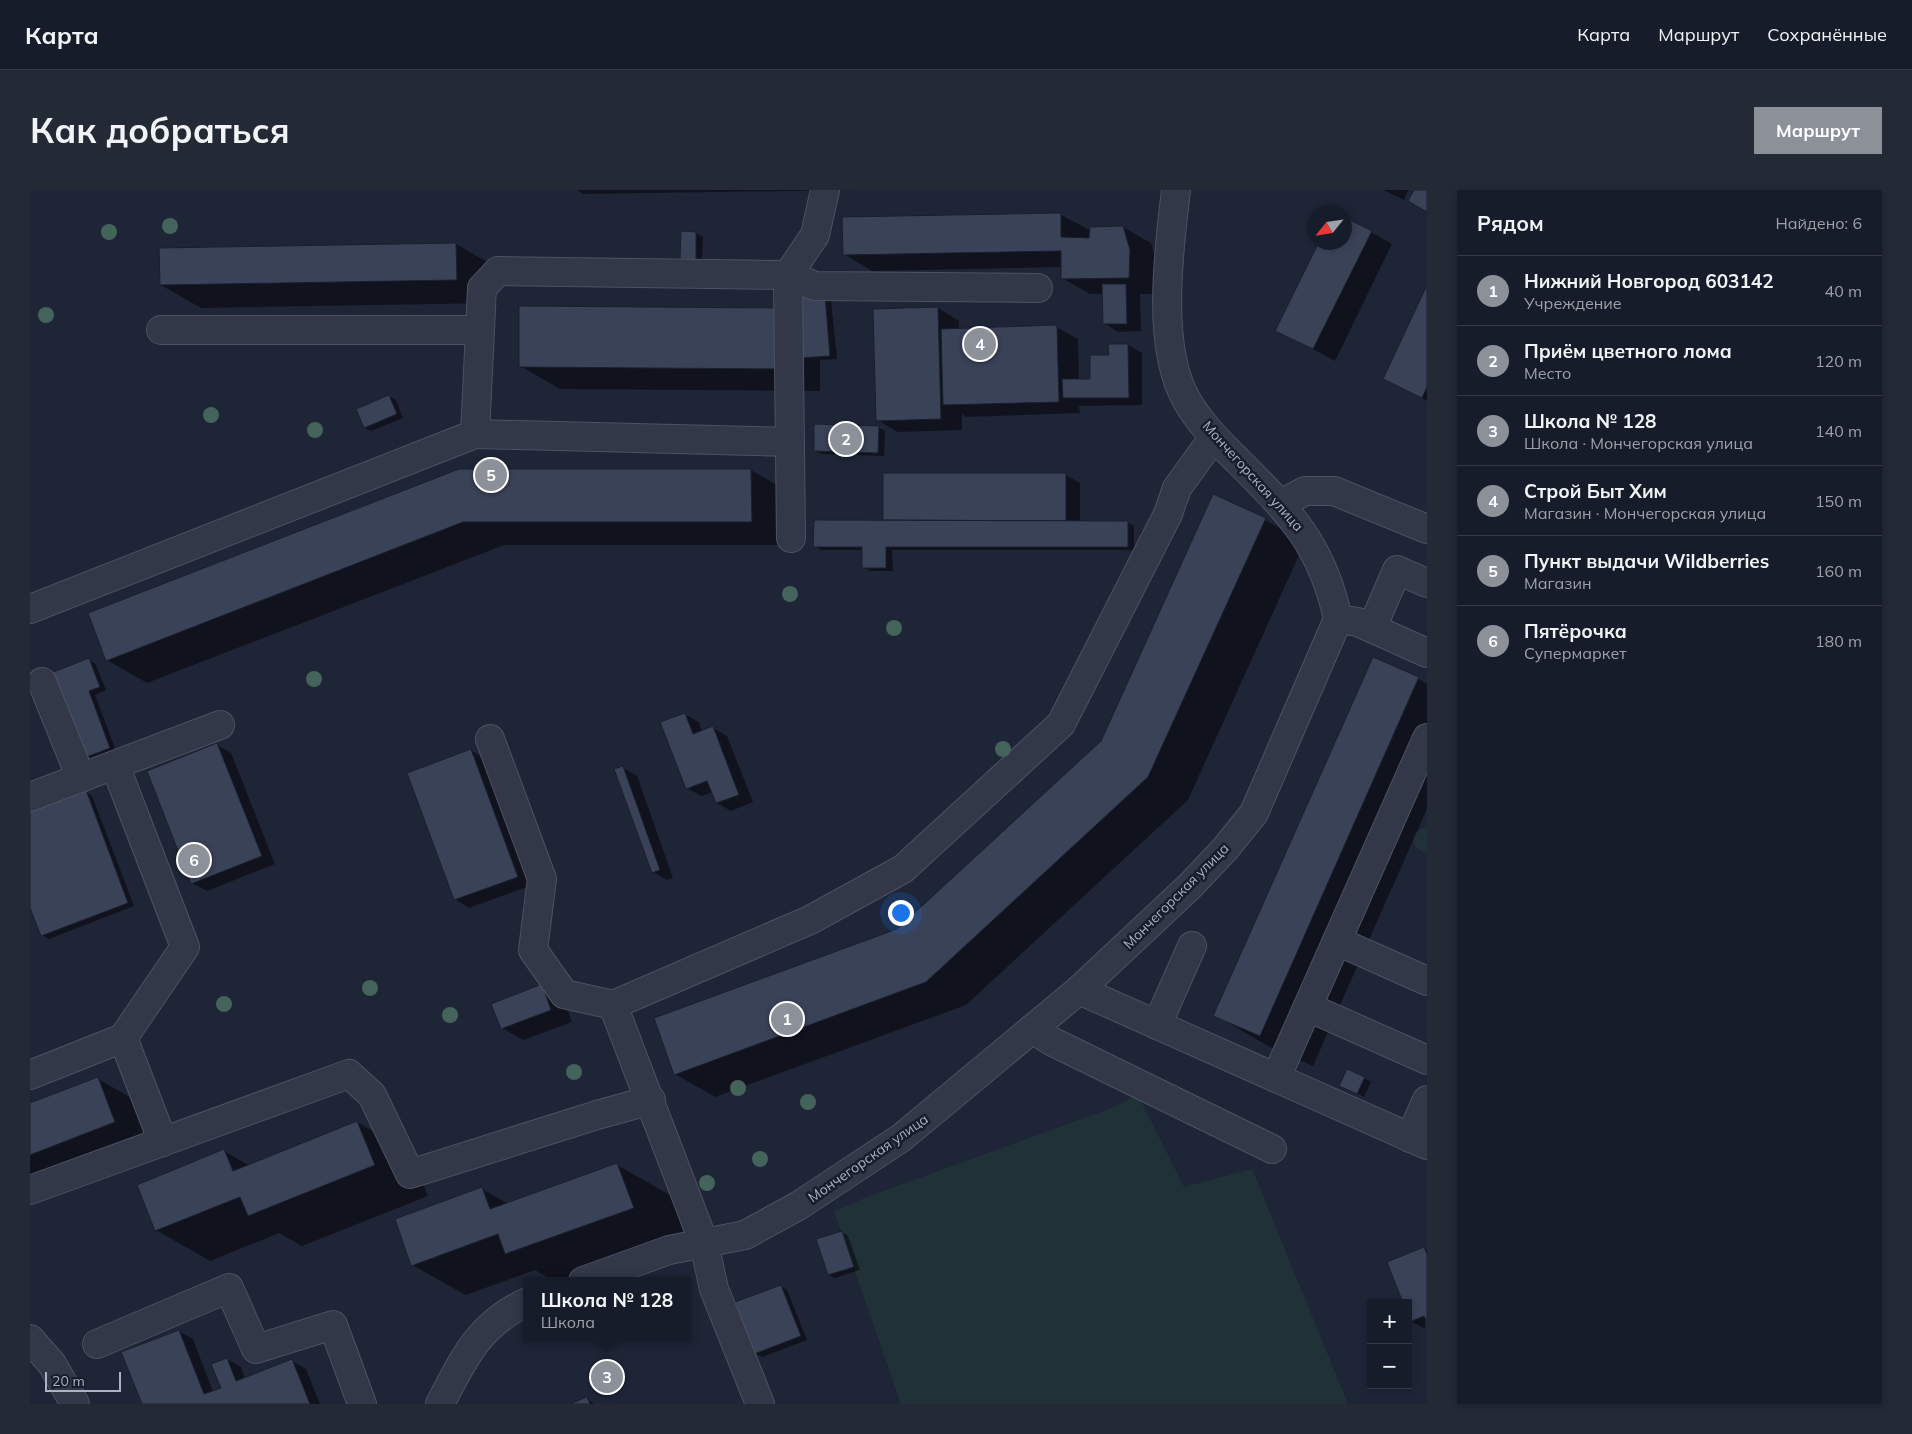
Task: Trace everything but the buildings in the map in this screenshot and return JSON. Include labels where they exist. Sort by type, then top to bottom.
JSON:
[{"type":"street","points":[[791,538],[788,275],[815,235],[825,190]]},
{"type":"street","name":"Мончегорская улица","points":[[594,1277],[669,1250],[745,1235],[798,1206],[901,1138],[1079,990],[1190,886],[1226,849],[1254,813],[1338,619],[1332,589],[1324,568],[1303,530],[1281,504],[1214,437],[1186,399],[1172,360],[1167,296],[1176,190]]},
{"type":"street","points":[[474,434],[482,288],[498,271],[788,275],[815,286],[1038,288]]},
{"type":"street","points":[[161,330],[480,330]]},
{"type":"street","points":[[30,609],[474,434],[790,442]]},
{"type":"street","points":[[490,739],[542,879],[533,950],[564,994],[613,1005],[810,920],[903,870],[1061,724],[1168,514],[1177,488],[1214,437]]},
{"type":"street","points":[[1281,504],[1305,491],[1334,491],[1427,529]]},
{"type":"street","points":[[1372,628],[1397,570],[1427,583]]},
{"type":"street","points":[[1338,619],[1358,622],[1427,652]]},
{"type":"street","points":[[42,682],[81,778]]},
{"type":"street","points":[[30,797],[220,725]]},
{"type":"street","points":[[1276,1078],[1427,738]]},
{"type":"street","points":[[30,1075],[123,1038],[185,947],[115,765]]},
{"type":"street","points":[[1337,941],[1427,981]]},
{"type":"street","points":[[1157,1025],[1192,946]]},
{"type":"street","points":[[1079,990],[1419,1142],[1427,1100]]},
{"type":"street","points":[[613,1005],[651,1100],[704,1243],[714,1289],[760,1404]]},
{"type":"street","points":[[1308,1007],[1427,1060]]},
{"type":"street","points":[[1032,1029],[1053,1042],[1272,1149]]},
{"type":"street","points":[[123,1038],[163,1142]]},
{"type":"street","points":[[30,1190],[349,1074],[372,1095],[410,1174],[597,1115],[651,1100]]},
{"type":"street","points":[[97,1344],[229,1288],[256,1349],[333,1325],[362,1404]]},
{"type":"street","points":[[440,1404],[460,1365],[482,1333],[505,1312],[523,1304]]},
{"type":"street","points":[[30,1339],[52,1364],[75,1404]]},
{"type":"shaded area","points":[[1422,828],[1427,829],[1427,854],[1418,849],[1414,842],[1413,835]]},
{"type":"shaded area","points":[[1138,1095],[1184,1187],[1252,1169],[1348,1404],[901,1404],[834,1211],[867,1197],[1109,1109]]},
{"type":"place","name":"Строй Быт Хим","points":[[980,344]]},
{"type":"place","name":"Приём цветного лома","points":[[846,439]]},
{"type":"place","name":"Пункт выдачи Wildberries","points":[[491,475]]},
{"type":"place","name":"Пятёрочка","points":[[194,860]]},
{"type":"place","name":"Нижний Новгород 603142","points":[[787,1019]]},
{"type":"place","name":"Школа № 128","points":[[607,1377]]}]
